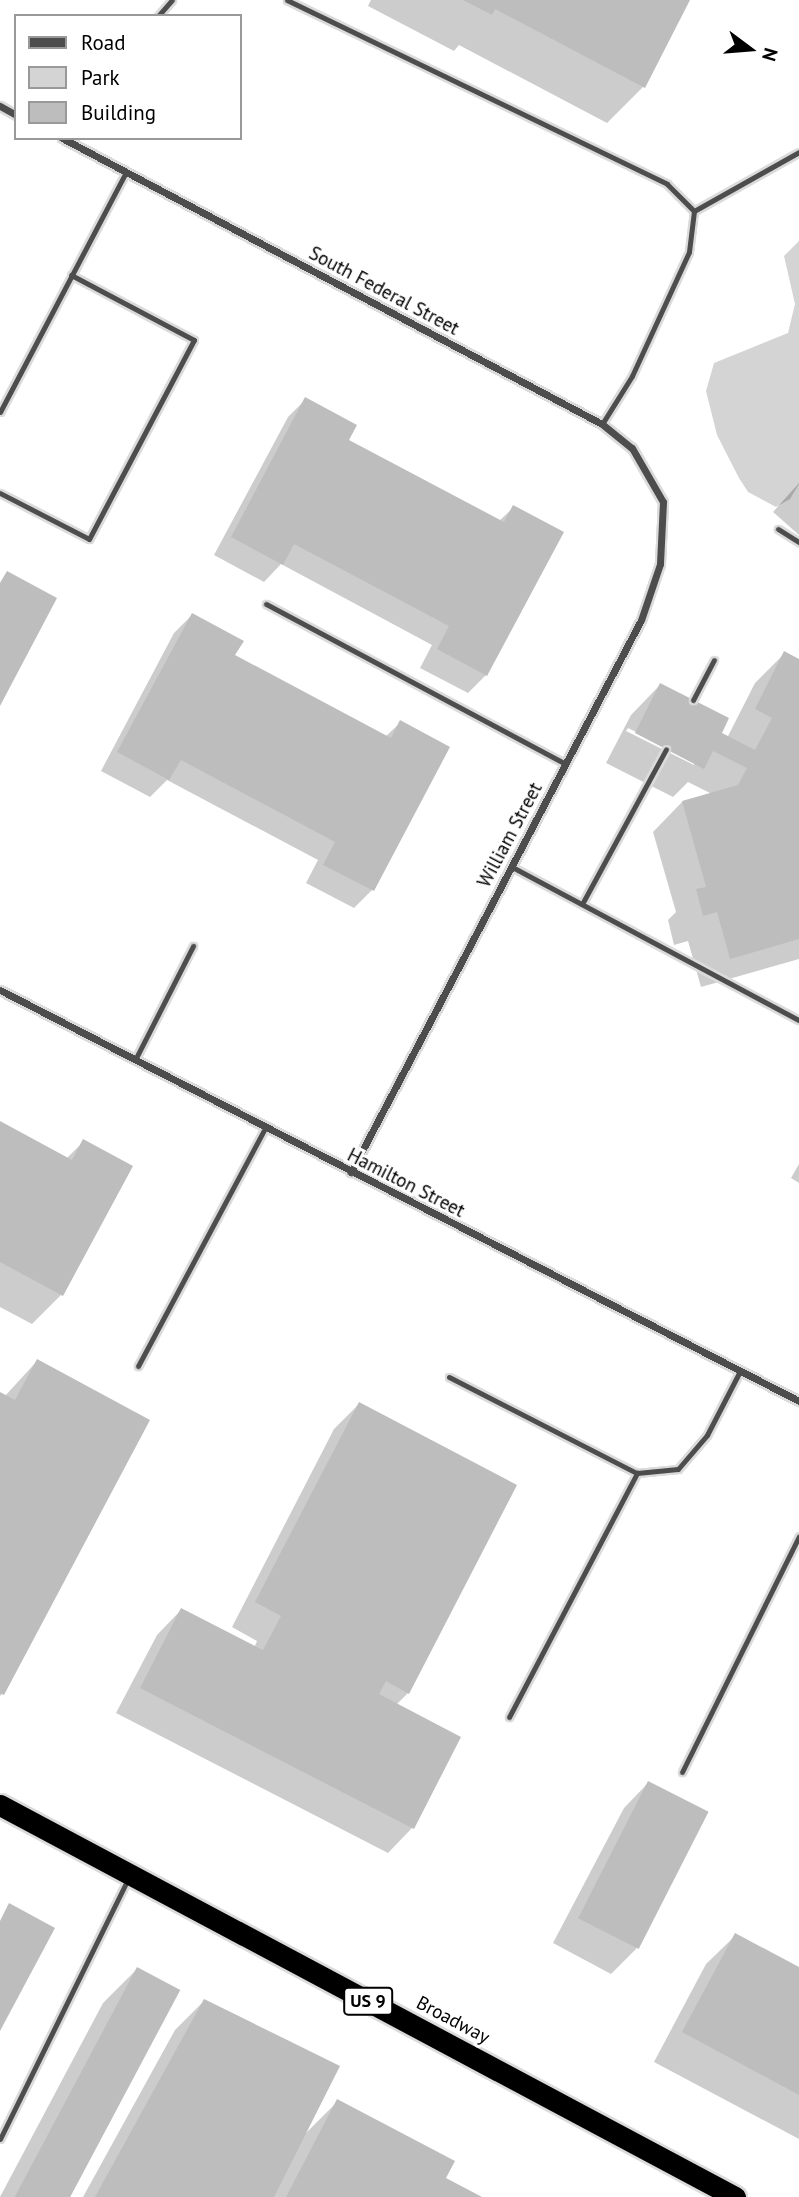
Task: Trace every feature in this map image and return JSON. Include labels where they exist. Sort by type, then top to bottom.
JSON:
[{"type":"highway","name":"Broadway","points":[[1,1807],[735,2197]]},
{"type":"street","name":"South Federal Street","points":[[66,140],[602,424],[632,448],[663,502]]},
{"type":"street","name":"William Street","points":[[351,1172],[641,620],[660,564],[663,502]]},
{"type":"street","name":"Hamilton Street","points":[[0,990],[799,1401]]},
{"type":"lane","points":[[160,14],[172,0]]},
{"type":"lane","points":[[287,0],[667,184],[694,211]]},
{"type":"lane","points":[[78,146],[82,140]]},
{"type":"lane","points":[[694,211],[799,152]]},
{"type":"lane","points":[[0,412],[126,172]]},
{"type":"lane","points":[[602,424],[632,376],[690,252],[694,211]]},
{"type":"lane","points":[[0,493],[89,540],[194,340],[71,275]]},
{"type":"lane","points":[[778,529],[799,542]]},
{"type":"lane","points":[[266,604],[566,764]]},
{"type":"lane","points":[[693,700],[714,660]]},
{"type":"lane","points":[[582,904],[666,749]]},
{"type":"lane","points":[[512,867],[799,1020]]},
{"type":"lane","points":[[135,1060],[193,946]]},
{"type":"lane","points":[[138,1366],[265,1128]]},
{"type":"lane","points":[[449,1377],[636,1473],[678,1469],[706,1435],[740,1371]]},
{"type":"lane","points":[[509,1717],[636,1473]]},
{"type":"lane","points":[[682,1772],[799,1536]]},
{"type":"lane","points":[[0,2139],[130,1875]]},
{"type":"green space","points":[[799,241],[799,484],[790,499],[776,507],[748,492],[739,478],[717,435],[706,391],[714,363],[788,333],[795,304],[784,256]]},
{"type":"building","points":[[463,0],[690,0],[645,88],[495,9],[492,15]]},
{"type":"building","points":[[305,397],[357,425],[349,440],[504,522],[513,505],[564,532],[487,676],[437,649],[449,626],[294,544],[283,565],[231,537]]},
{"type":"building","points":[[7,571],[57,598],[0,706],[0,583]]},
{"type":"building","points":[[192,613],[244,641],[235,655],[391,738],[400,720],[450,747],[374,891],[323,865],[335,842],[181,760],[169,780],[117,752]]},
{"type":"building","points":[[784,651],[799,659],[799,939],[730,959],[717,912],[703,916],[696,889],[706,887],[682,801],[738,785],[747,768],[713,751],[704,769],[635,733],[660,683],[729,718],[722,733],[755,750],[772,718],[755,709]]},
{"type":"building","points":[[0,1121],[72,1160],[83,1139],[133,1166],[63,1296],[0,1262]]},
{"type":"building","points":[[37,1359],[150,1420],[4,1695],[0,1693],[0,1392],[15,1400]]},
{"type":"building","points":[[359,1402],[517,1485],[409,1694],[386,1681],[379,1694],[461,1737],[414,1829],[140,1688],[181,1608],[263,1650],[281,1616],[255,1602]]},
{"type":"building","points":[[648,1781],[709,1812],[639,1949],[578,1918]]},
{"type":"building","points":[[9,1903],[55,1928],[0,2031],[0,1921]]},
{"type":"building","points":[[735,1933],[799,1967],[799,2095],[682,2032]]},
{"type":"building","points":[[137,1967],[180,1990],[70,2197],[15,2197]]},
{"type":"building","points":[[204,1999],[340,2066],[274,2197],[95,2197]]},
{"type":"building","points":[[337,2099],[455,2161],[446,2178],[482,2197],[286,2197]]}]
